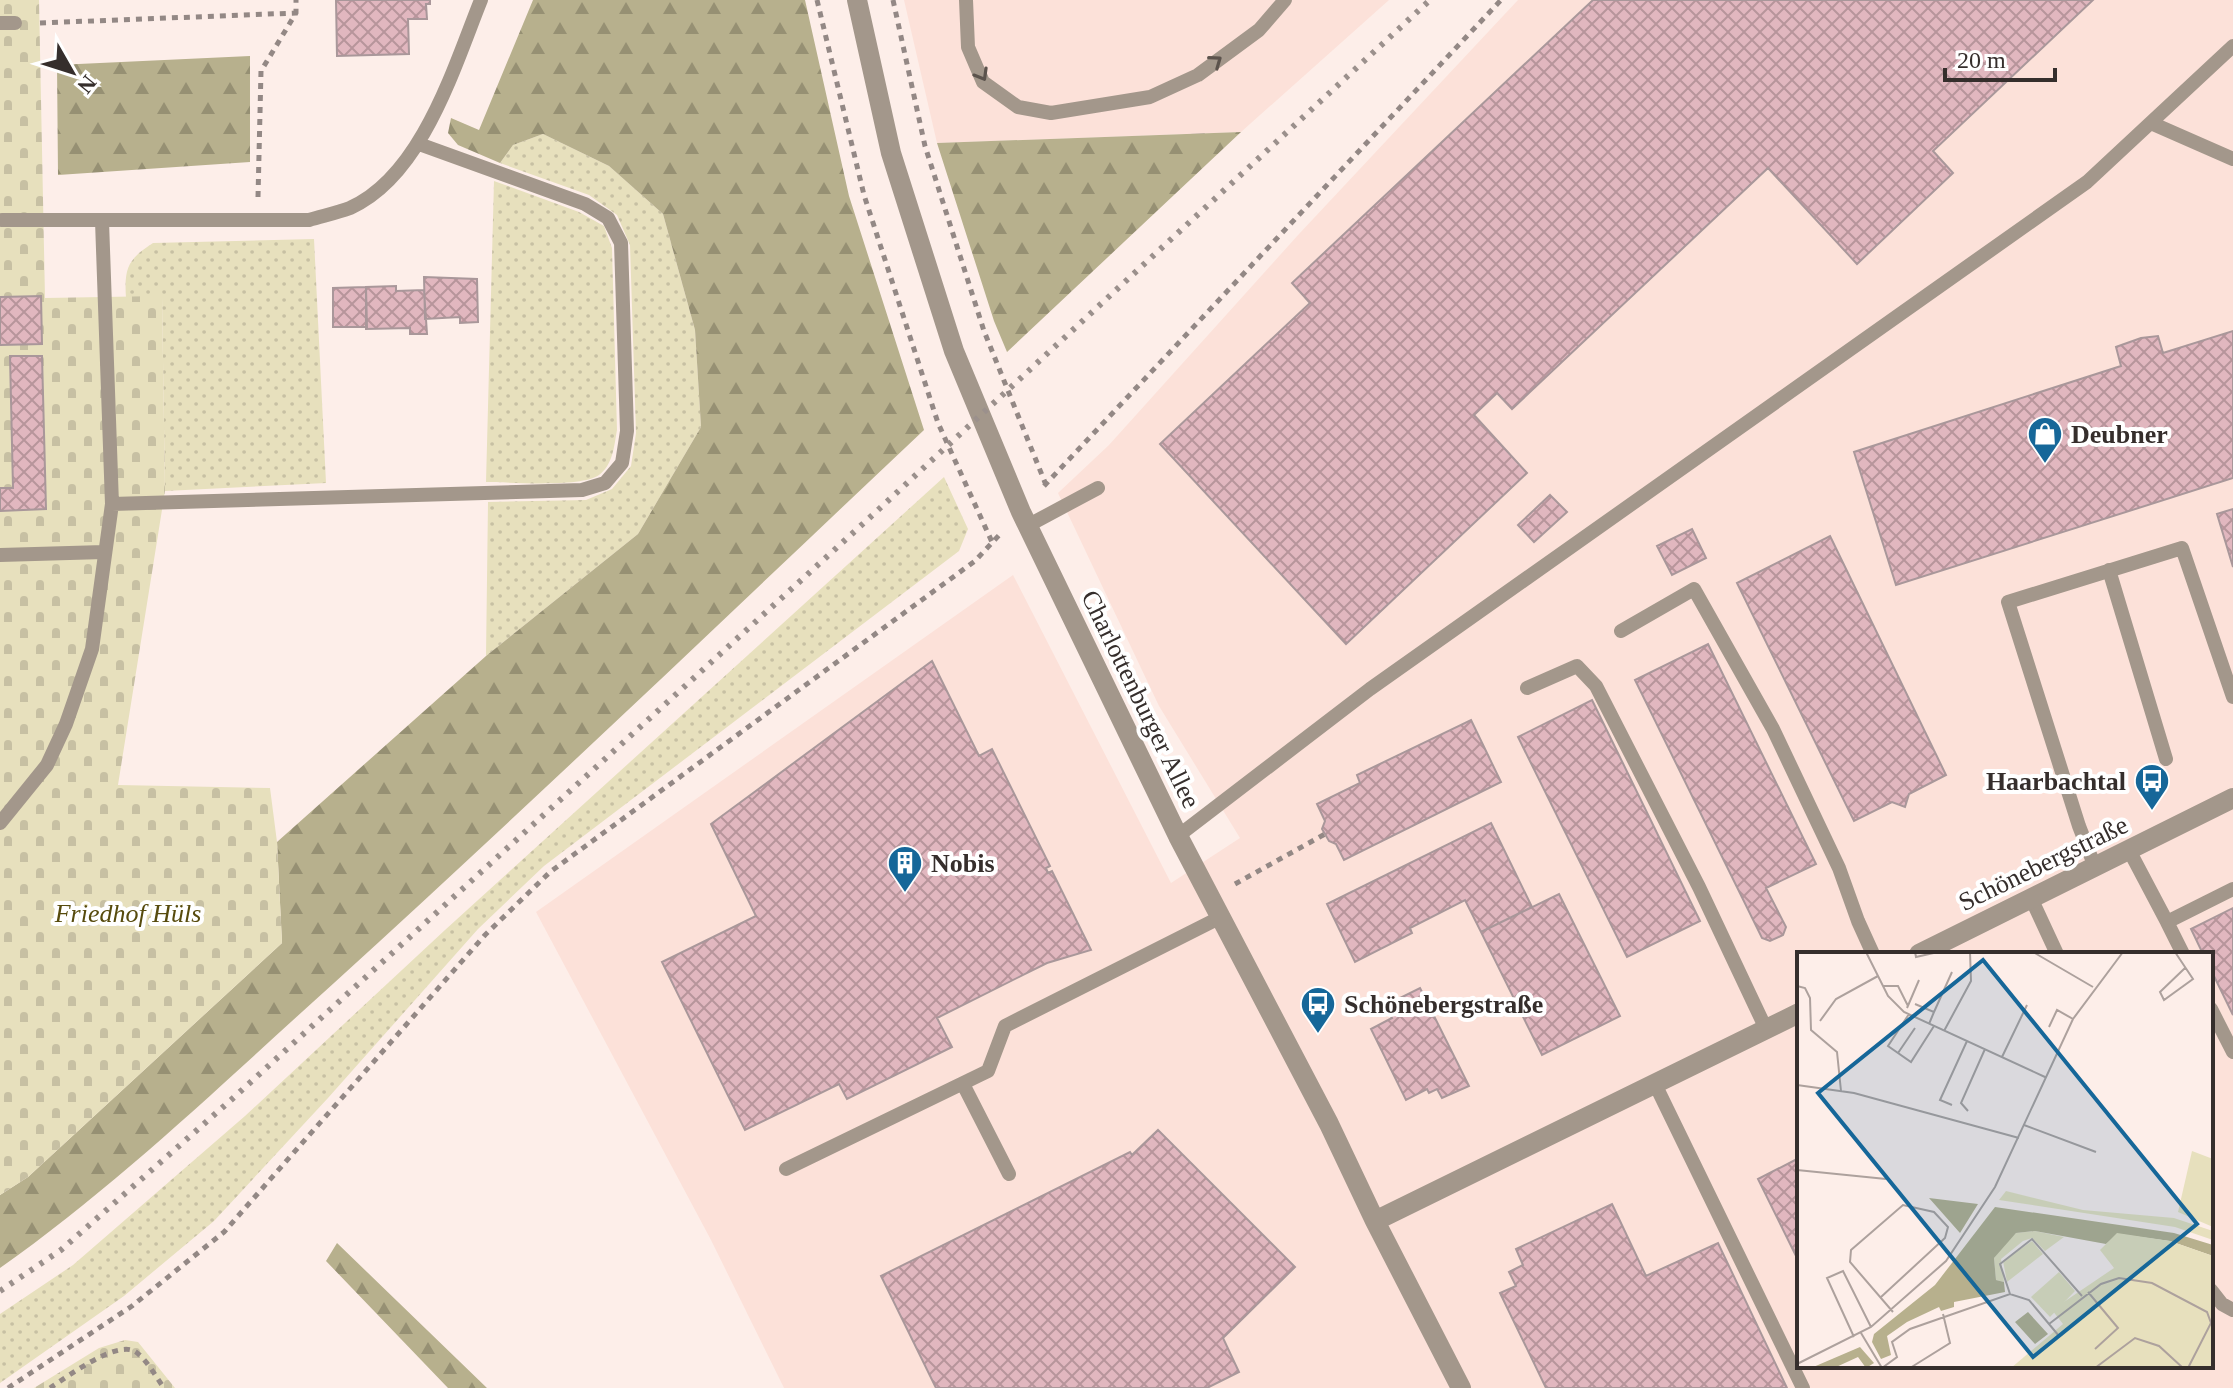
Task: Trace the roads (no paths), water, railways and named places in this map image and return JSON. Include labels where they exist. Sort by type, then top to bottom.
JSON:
[{"type":"street","name":"Charlottenburger Allee","points":[[857,0],[891,153],[954,351],[1024,519],[1178,836],[1329,1124],[1461,1388]]},
{"type":"street","name":"Schönebergstraße","points":[[1923,952],[2233,798]]},
{"type":"street","points":[[1375,1221],[1797,1014]]},
{"type":"lane","points":[[2,220],[309,220],[352,207],[382,185],[419,144],[481,0]]},
{"type":"lane","points":[[966,0],[968,47],[983,82],[1018,107],[1051,113],[1150,97],[1198,75],[1259,30],[1285,0]]},
{"type":"lane","points":[[1178,836],[1370,689],[2087,182],[2233,46]]},
{"type":"lane","points":[[2151,123],[2233,159]]},
{"type":"lane","points":[[112,504],[582,490],[605,483],[622,463],[627,431],[621,243],[608,218],[585,204],[419,144]]},
{"type":"lane","points":[[0,823],[47,765],[66,724],[92,649],[112,504],[102,221]]},
{"type":"lane","points":[[1024,519],[1098,488]]},
{"type":"lane","points":[[2095,867],[2079,826],[2008,602],[2182,548],[2233,697]]},
{"type":"lane","points":[[0,555],[104,552]]},
{"type":"lane","points":[[2109,570],[2166,759]]},
{"type":"lane","points":[[1621,631],[1694,589],[1773,729],[1839,868],[1872,952]]},
{"type":"lane","points":[[1527,688],[1577,666],[1596,686],[1699,887],[1766,1029]]},
{"type":"lane","points":[[2129,850],[2182,952]]},
{"type":"lane","points":[[2167,922],[2233,889]]},
{"type":"lane","points":[[2031,898],[2056,952]]},
{"type":"lane","points":[[786,1169],[988,1071],[1005,1026],[1221,917]]},
{"type":"lane","points":[[2213,1013],[2233,1052]]},
{"type":"lane","points":[[963,1084],[1009,1174]]},
{"type":"lane","points":[[1655,1084],[1803,1388]]},
{"type":"lane","points":[[2213,1293],[2222,1304],[2233,1310]]},
{"type":"railway","points":[[0,1291],[61,1250],[231,1100],[866,521],[1430,0]]},
{"type":"place","name":"Deubner","points":[[2045,465]]},
{"type":"place","name":"Haarbachtal","points":[[2152,812]]},
{"type":"place","name":"Nobis","points":[[905,894]]},
{"type":"place","name":"Schönebergstraße","points":[[1318,1035]]},
{"type":"park label","name":"Friedhof Hüls","points":[[128,913]]}]
